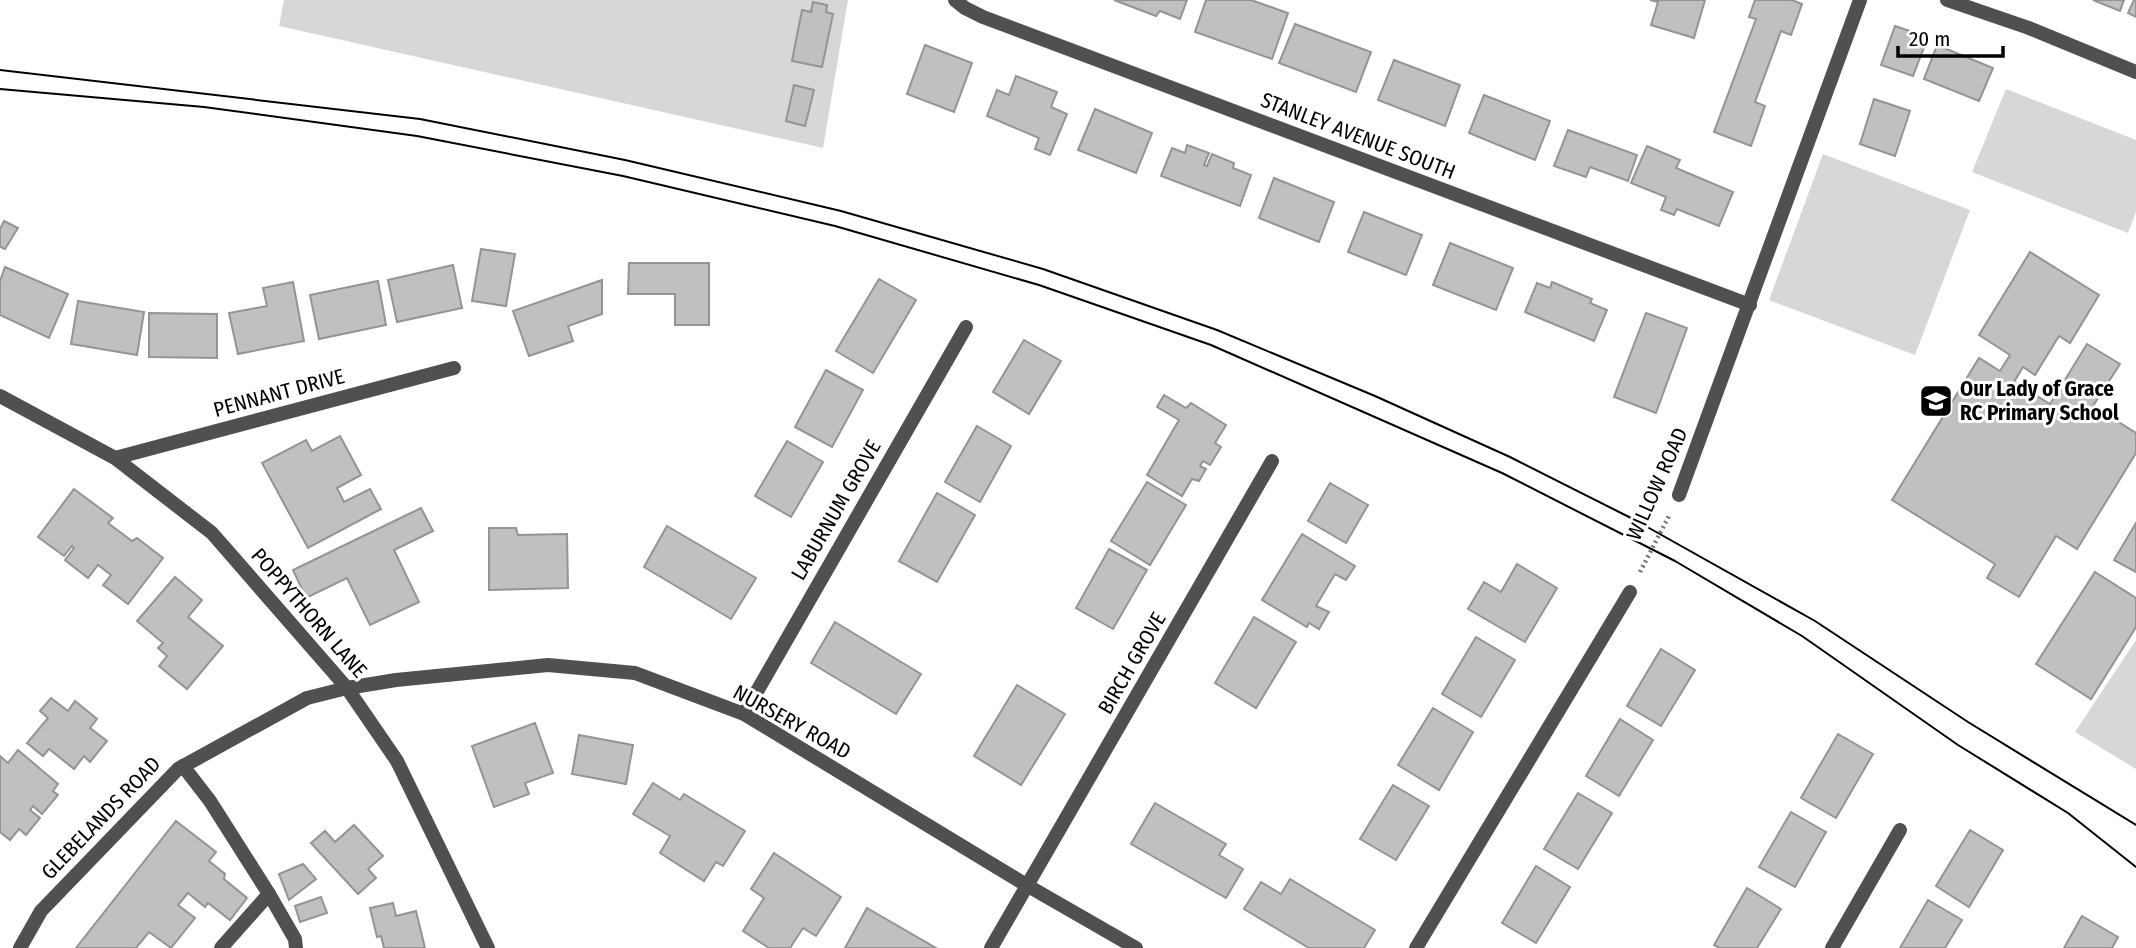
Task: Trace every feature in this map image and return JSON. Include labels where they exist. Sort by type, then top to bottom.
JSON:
[{"type":"street","name":"STANLEY AVENUE SOUTH","points":[[955,0],[983,17],[1749,305]]},
{"type":"street","name":"WILLOW ROAD","points":[[1679,495],[1860,0]]},
{"type":"street","points":[[1947,0],[2136,72]]},
{"type":"street","name":"LABURNUM GROVE","points":[[744,714],[966,327]]},
{"type":"street","name":"PENNANT DRIVE","points":[[115,458],[454,368]]},
{"type":"street","name":"POPPYTHORN LANE","points":[[0,396],[115,458],[212,533],[347,688],[397,761],[488,948]]},
{"type":"street","name":"BIRCH GROVE","points":[[991,948],[1272,461]]},
{"type":"street","points":[[1416,948],[1630,592]]},
{"type":"street","name":"NURSERY ROAD","points":[[347,688],[396,680],[548,664],[635,673],[744,714],[1028,886],[1136,948]]},
{"type":"street","name":"GLEBELANDS ROAD","points":[[20,948],[41,911],[178,769],[307,698],[347,688]]},
{"type":"street","points":[[183,766],[210,801],[268,894],[295,939],[296,948]]},
{"type":"street","points":[[1832,948],[1900,830]]},
{"type":"street","points":[[221,948],[268,894]]},
{"type":"path","name":"WILLOW ROAD","points":[[1630,592],[1679,495]]},
{"type":"shaded area","points":[[284,0],[848,0],[823,148],[279,26]]},
{"type":"shaded area","points":[[2006,89],[2136,140],[2136,212],[2128,233],[1972,172]]},
{"type":"shaded area","points":[[1823,154],[1970,210],[1915,355],[1769,300]]},
{"type":"shaded area","points":[[2136,640],[2136,769],[2075,732]]},
{"type":"building","points":[[1114,0],[1187,0],[1180,19],[1160,11],[1156,16]]},
{"type":"building","points":[[1206,0],[1251,0],[1288,13],[1272,59],[1195,32]]},
{"type":"building","points":[[1650,0],[1705,0],[1694,38],[1651,25],[1658,2]]},
{"type":"building","points":[[1755,0],[1792,0],[1802,4],[1791,35],[1781,31],[1755,102],[1765,106],[1751,146],[1714,132],[1756,19],[1749,17]]},
{"type":"building","points":[[2093,0],[2124,0],[2120,11]]},
{"type":"building","points":[[2136,0],[2136,17],[2128,13]]},
{"type":"building","points":[[813,2],[827,5],[826,12],[833,14],[822,67],[792,61],[802,10],[811,12]]},
{"type":"building","points":[[1295,24],[1371,52],[1356,92],[1279,63]]},
{"type":"building","points":[[1895,26],[1928,37],[1913,76],[1881,65]]},
{"type":"building","points":[[925,45],[972,63],[954,112],[907,94]]},
{"type":"building","points":[[1937,45],[1993,68],[1979,101],[1924,79]]},
{"type":"building","points":[[1394,60],[1460,85],[1445,126],[1378,100]]},
{"type":"building","points":[[1016,76],[1057,92],[1051,107],[1067,114],[1050,155],[1035,149],[1039,138],[987,116],[997,90],[1009,95]]},
{"type":"building","points":[[794,85],[814,90],[805,126],[786,121]]},
{"type":"building","points":[[1484,95],[1550,121],[1535,160],[1469,133]]},
{"type":"building","points":[[1874,99],[1910,111],[1895,156],[1860,144]]},
{"type":"building","points":[[1095,109],[1152,133],[1136,173],[1078,150]]},
{"type":"building","points":[[1568,130],[1637,155],[1628,181],[1590,167],[1586,177],[1554,166]]},
{"type":"building","points":[[1187,145],[1209,153],[1204,165],[1207,166],[1212,154],[1234,163],[1233,168],[1251,175],[1240,206],[1161,176],[1172,148],[1185,153]]},
{"type":"building","points":[[1647,146],[1680,160],[1676,168],[1733,192],[1719,226],[1677,209],[1674,215],[1661,210],[1666,197],[1631,183]]},
{"type":"building","points":[[1274,178],[1334,202],[1319,242],[1259,218]]},
{"type":"building","points":[[1364,212],[1422,235],[1406,275],[1348,252]]},
{"type":"building","points":[[4,221],[18,228],[5,249],[0,247],[0,229]]},
{"type":"building","points":[[1450,243],[1513,268],[1496,310],[1433,285]]},
{"type":"building","points":[[481,249],[515,254],[506,306],[472,301]]},
{"type":"building","points":[[2030,252],[2099,295],[2070,343],[2059,336],[2035,375],[2023,367],[2014,382],[2050,404],[2087,344],[2120,364],[2093,406],[2136,433],[2136,453],[2077,549],[2056,536],[2019,597],[1987,578],[1995,564],[1892,500],[1979,358],[2000,371],[2010,355],[1979,335]]},
{"type":"building","points":[[629,263],[709,263],[709,325],[675,325],[675,294],[628,294]]},
{"type":"building","points":[[453,265],[462,308],[397,322],[388,280]]},
{"type":"building","points":[[5,267],[68,294],[49,338],[0,315],[0,281]]},
{"type":"building","points":[[879,279],[916,300],[873,373],[836,351]]},
{"type":"building","points":[[602,280],[602,314],[568,326],[573,341],[529,356],[513,311]]},
{"type":"building","points":[[378,281],[386,325],[319,339],[310,295]]},
{"type":"building","points":[[293,282],[304,341],[238,354],[229,313],[267,306],[263,288]]},
{"type":"building","points":[[1552,282],[1592,299],[1590,303],[1607,310],[1594,341],[1525,312],[1537,283],[1550,288]]},
{"type":"building","points":[[78,301],[144,312],[137,355],[71,344]]},
{"type":"building","points":[[149,313],[217,314],[217,358],[149,357]]},
{"type":"building","points":[[1646,313],[1687,328],[1656,413],[1614,397]]},
{"type":"building","points":[[1024,340],[1061,361],[1029,414],[993,392]]},
{"type":"building","points":[[826,370],[863,390],[832,447],[795,427]]},
{"type":"building","points":[[1164,395],[1186,408],[1191,403],[1226,425],[1215,443],[1221,447],[1210,465],[1203,461],[1200,466],[1206,469],[1199,481],[1192,479],[1182,496],[1147,475],[1179,420],[1157,407]]},
{"type":"building","points":[[977,426],[1011,446],[980,502],[945,482]]},
{"type":"building","points":[[340,436],[361,475],[337,488],[344,502],[370,489],[381,509],[308,548],[262,463],[306,440],[312,451]]},
{"type":"building","points":[[787,441],[823,462],[791,517],[755,496]]},
{"type":"building","points":[[1147,482],[1186,505],[1150,565],[1111,541]]},
{"type":"building","points":[[1330,483],[1368,505],[1346,543],[1308,521]]},
{"type":"building","points":[[74,489],[113,518],[108,523],[132,541],[137,538],[163,558],[128,604],[103,585],[111,575],[98,565],[88,578],[65,560],[74,548],[72,546],[64,556],[38,537]]},
{"type":"building","points":[[937,493],[975,515],[937,582],[899,561]]},
{"type":"building","points":[[421,508],[433,531],[394,550],[419,602],[370,625],[347,578],[306,598],[293,570]]},
{"type":"building","points":[[2136,523],[2136,572],[2114,560]]},
{"type":"building","points":[[667,526],[756,578],[731,619],[644,567]]},
{"type":"building","points":[[489,528],[516,528],[518,535],[567,534],[568,588],[489,590]]},
{"type":"building","points":[[1302,534],[1355,566],[1346,580],[1335,574],[1316,606],[1329,612],[1319,629],[1309,623],[1307,627],[1262,600]]},
{"type":"building","points":[[1109,549],[1147,570],[1113,629],[1076,608]]},
{"type":"building","points":[[1517,564],[1557,588],[1525,642],[1468,609],[1484,582],[1501,592]]},
{"type":"building","points":[[2095,572],[2136,598],[2136,627],[2091,699],[2036,664]]},
{"type":"building","points":[[175,577],[202,600],[188,617],[223,646],[187,689],[159,666],[167,656],[158,648],[163,643],[137,621]]},
{"type":"building","points":[[1254,617],[1296,642],[1256,708],[1215,683]]},
{"type":"building","points":[[835,622],[921,674],[896,714],[811,663]]},
{"type":"building","points":[[1476,637],[1515,660],[1481,717],[1442,694]]},
{"type":"building","points":[[1661,649],[1695,670],[1661,726],[1627,706]]},
{"type":"building","points":[[1017,685],[1065,714],[1021,785],[974,756]]},
{"type":"building","points":[[51,698],[68,711],[75,701],[97,719],[90,728],[107,741],[90,762],[84,756],[74,769],[49,749],[43,756],[27,743],[48,718],[40,711]]},
{"type":"building","points":[[1433,708],[1473,732],[1439,790],[1398,765]]},
{"type":"building","points":[[1620,719],[1653,740],[1619,796],[1586,776]]},
{"type":"building","points":[[535,723],[553,773],[525,783],[529,794],[494,807],[472,746]]},
{"type":"building","points":[[1838,734],[1873,754],[1836,818],[1801,798]]},
{"type":"building","points":[[579,735],[633,745],[626,784],[572,774]]},
{"type":"building","points":[[18,750],[58,784],[53,791],[58,795],[42,814],[33,806],[30,810],[40,818],[26,835],[19,829],[10,840],[0,832],[0,756],[8,763]]},
{"type":"building","points":[[653,783],[680,800],[684,794],[745,831],[723,866],[716,862],[704,881],[660,853],[670,836],[633,814]]},
{"type":"building","points":[[1393,785],[1429,806],[1396,860],[1360,839]]},
{"type":"building","points":[[1578,793],[1612,813],[1578,869],[1544,849]]},
{"type":"building","points":[[1155,803],[1226,844],[1219,855],[1243,869],[1226,898],[1131,844]]},
{"type":"building","points":[[1791,812],[1826,832],[1795,887],[1759,867]]},
{"type":"building","points":[[176,821],[216,852],[209,861],[225,874],[224,879],[247,898],[230,920],[208,903],[205,907],[188,893],[178,905],[195,918],[171,948],[149,932],[136,948],[76,948]]},
{"type":"building","points":[[354,825],[383,856],[368,869],[376,878],[358,894],[311,843],[325,831],[335,842]]},
{"type":"building","points":[[1970,830],[2003,850],[1969,907],[1936,886]]},
{"type":"building","points":[[774,853],[841,897],[816,936],[803,928],[790,948],[769,948],[743,931],[764,898],[751,889]]},
{"type":"building","points":[[303,864],[316,879],[289,900],[279,874]]},
{"type":"building","points":[[1536,866],[1570,887],[1536,943],[1502,923]]},
{"type":"building","points":[[1290,879],[1375,930],[1364,948],[1309,948],[1244,909],[1261,882],[1281,894]]},
{"type":"building","points":[[1747,888],[1781,909],[1757,948],[1720,948],[1714,945]]},
{"type":"building","points":[[321,897],[327,913],[300,922],[295,906]]},
{"type":"building","points":[[1928,900],[1962,920],[1945,948],[1900,948]]},
{"type":"building","points":[[393,903],[396,916],[416,911],[425,948],[384,948],[381,936],[377,937],[370,908]]},
{"type":"building","points":[[867,908],[936,948],[845,948]]},
{"type":"building","points":[[2082,916],[2118,937],[2112,948],[2064,948]]},
{"type":"tram line","points":[[0,70],[420,119],[625,160],[841,211],[1043,269],[1217,330],[1375,396],[1510,457],[1633,519],[1815,621],[1968,722],[2136,825]]},
{"type":"tram line","points":[[0,89],[204,107],[417,136],[623,176],[835,226],[1039,285],[1211,345],[1502,473],[1675,561],[1802,636],[1958,745],[2068,813],[2136,867]]},
{"type":"place","name":"Our Lady of Grace RC Primary School","points":[[1936,401]]}]
